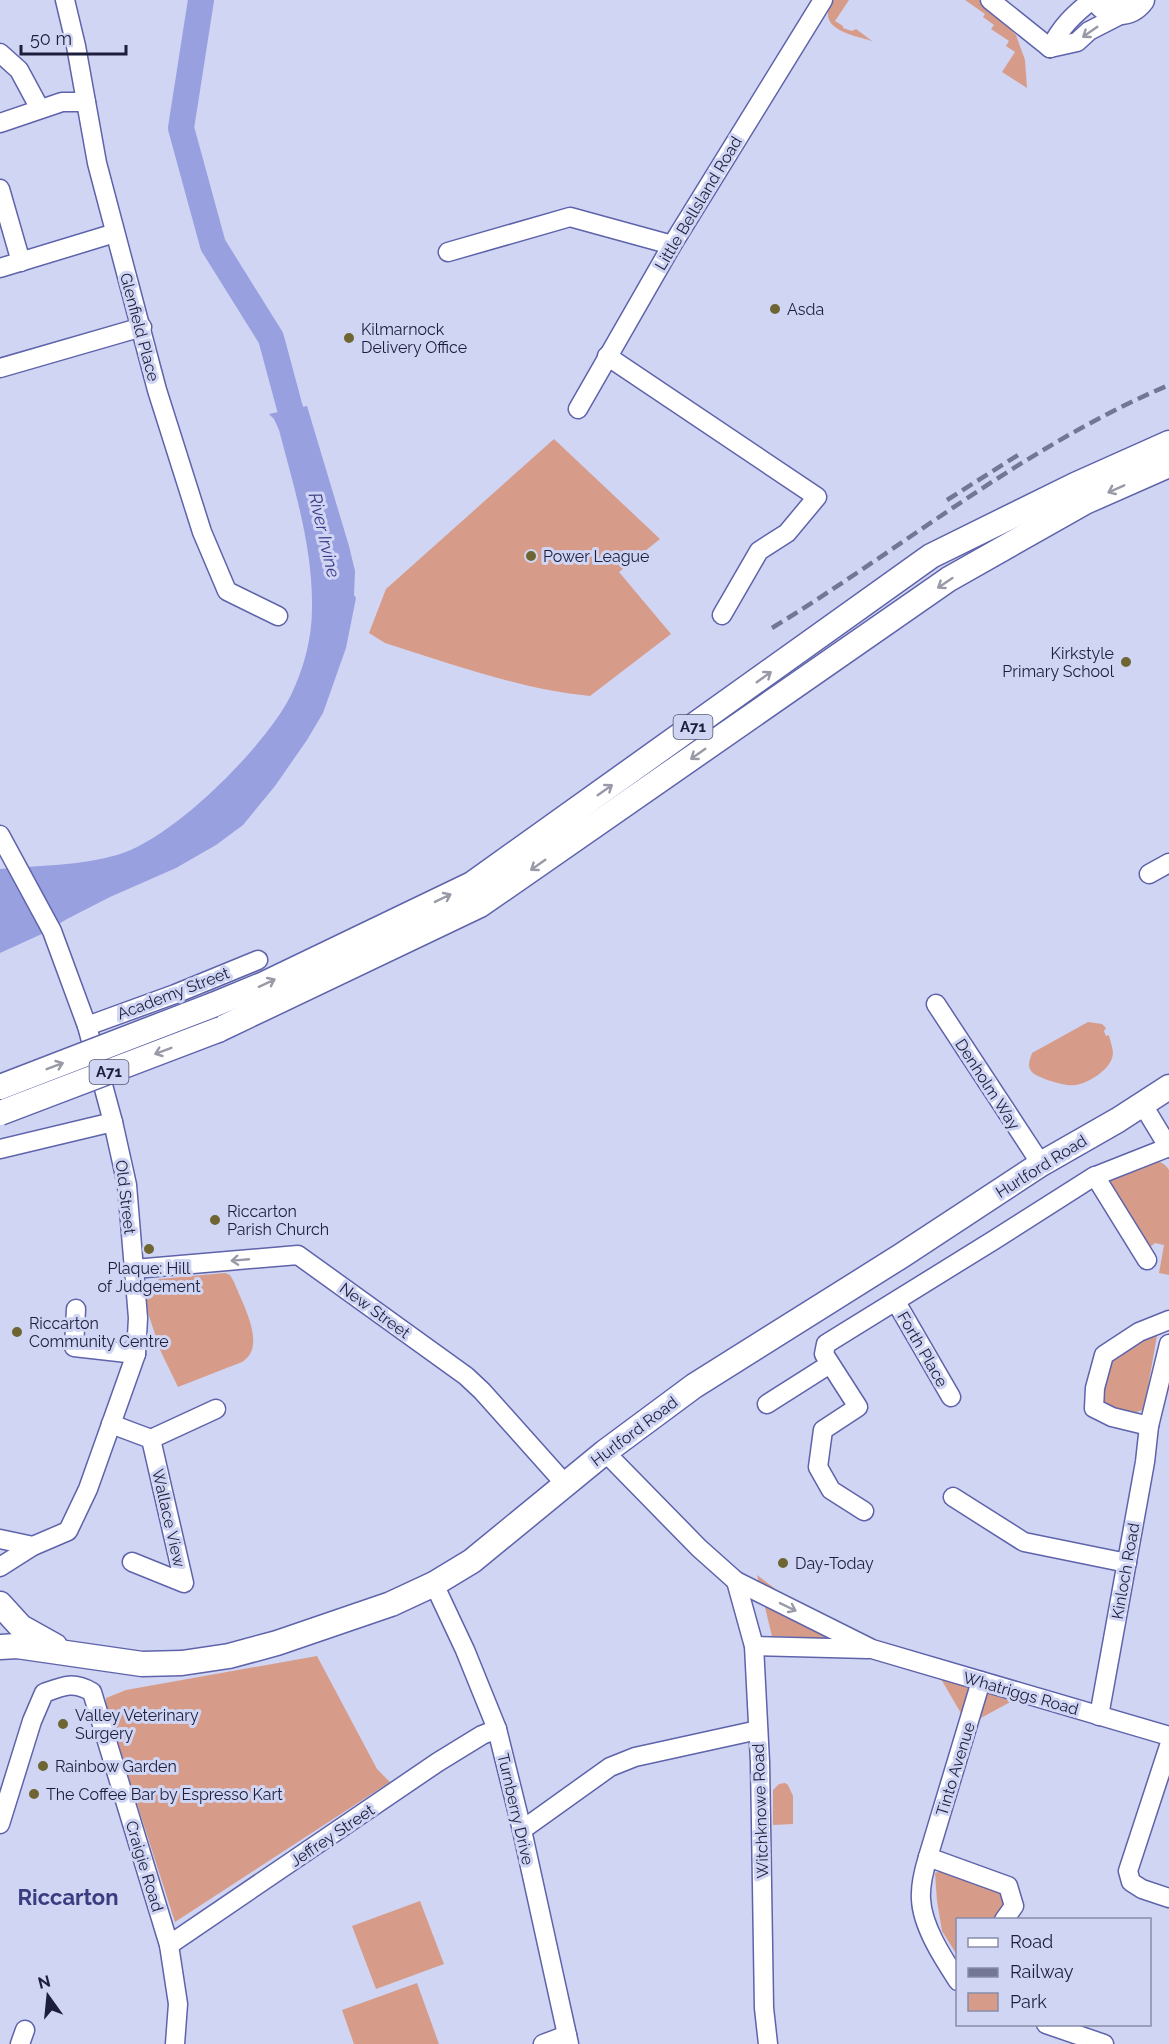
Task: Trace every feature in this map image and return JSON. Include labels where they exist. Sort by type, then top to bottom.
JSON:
[{"type":"main road","points":[[1097,0],[1113,12],[1139,4]]},
{"type":"main road","name":"A71","points":[[0,1087],[264,984],[472,884],[931,556],[1075,485],[1169,442]]},
{"type":"main road","name":"A71","points":[[0,1113],[218,1030],[480,905],[949,579],[1085,502],[1169,465]]},
{"type":"main road","name":"Hurlford Road","points":[[0,1647],[16,1646],[64,1651],[142,1664],[182,1663],[229,1656],[277,1644],[390,1604],[434,1584],[472,1561],[605,1452],[702,1381],[901,1256],[1041,1164],[1143,1105],[1169,1087]]},
{"type":"main road","name":"Hurlford Road","points":[[0,1604],[21,1627],[64,1651]]},
{"type":"street","name":"Glenfield Place","points":[[65,0],[76,46],[97,163],[157,390],[202,532],[227,591],[278,616]]},
{"type":"street","name":"Little Bellsland Road","points":[[578,409],[672,245],[823,0]]},
{"type":"street","points":[[990,0],[1050,48]]},
{"type":"street","points":[[1050,48],[1061,28],[1092,0]]},
{"type":"street","points":[[1050,48],[1077,42],[1089,31],[1139,4]]},
{"type":"street","points":[[0,53],[19,70],[40,109]]},
{"type":"street","points":[[0,123],[62,102],[86,102]]},
{"type":"street","points":[[0,189],[21,262]]},
{"type":"street","points":[[448,252],[570,217],[672,245]]},
{"type":"street","points":[[0,268],[115,232]]},
{"type":"street","points":[[0,368],[142,327]]},
{"type":"street","points":[[607,356],[816,497],[787,533],[759,551],[722,615]]},
{"type":"street","name":"Old Street","points":[[0,835],[52,931],[87,1026],[127,1185],[138,1318],[136,1354],[88,1489],[68,1531],[33,1546],[0,1567]]},
{"type":"street","points":[[1149,874],[1169,863]]},
{"type":"street","name":"Academy Street","points":[[87,1026],[175,994],[258,960]]},
{"type":"street","name":"Denholm Way","points":[[936,1004],[1041,1164]]},
{"type":"street","points":[[864,1511],[831,1490],[819,1467],[823,1430],[858,1407],[824,1354],[826,1344],[1095,1176],[1169,1148],[1143,1105]]},
{"type":"street","points":[[0,1149],[113,1122]]},
{"type":"street","points":[[1095,1176],[1147,1260]]},
{"type":"street","name":"New Street","points":[[134,1269],[298,1255],[466,1376],[566,1485]]},
{"type":"street","name":"Forth Place","points":[[896,1302],[951,1397]]},
{"type":"street","points":[[76,1309],[74,1347],[136,1354]]},
{"type":"street","points":[[1149,1426],[1112,1417],[1094,1408],[1095,1388],[1104,1355],[1139,1332],[1169,1320]]},
{"type":"street","name":"Kinloch Road","points":[[1099,1716],[1149,1426],[1169,1344]]},
{"type":"street","points":[[767,1404],[830,1364]]},
{"type":"street","points":[[111,1424],[151,1439],[216,1409]]},
{"type":"street","name":"Wallace View","points":[[132,1562],[184,1583],[151,1439]]},
{"type":"street","points":[[605,1452],[699,1548],[736,1581]]},
{"type":"street","points":[[953,1497],[1024,1542],[1127,1563]]},
{"type":"street","points":[[0,1539],[33,1546]]},
{"type":"street","name":"Witchknowe Road","points":[[736,1581],[754,1646],[760,1762],[764,2008],[768,2044]]},
{"type":"street","name":"Whatriggs Road","points":[[736,1581],[872,1649],[1169,1736]]},
{"type":"street","name":"Turnberry Drive","points":[[434,1584],[465,1650],[497,1729],[522,1830],[568,2039]]},
{"type":"street","name":"Whatriggs Road","points":[[754,1646],[872,1649]]},
{"type":"street","name":"Tinto Avenue","points":[[956,1978],[928,1926],[921,1900],[928,1857],[981,1681]]},
{"type":"street","name":"Craigie Road","points":[[0,1824],[32,1721],[44,1693],[65,1686],[81,1685],[92,1692],[169,1945],[178,2004],[175,2044]]},
{"type":"street","name":"Jeffrey Street","points":[[169,1945],[438,1762],[482,1735],[497,1729]]},
{"type":"street","points":[[522,1830],[610,1767],[635,1757],[758,1730]]},
{"type":"street","points":[[1169,1746],[1128,1871],[1131,1882],[1142,1889],[1169,1898]]},
{"type":"street","points":[[928,1857],[1008,1886],[1014,1906],[1005,1918]]},
{"type":"street","points":[[1049,2032],[1104,2044]]},
{"type":"street","points":[[543,2044],[568,2039]]},
{"type":"green space","points":[[833,0],[849,0],[835,21],[843,28],[852,31],[856,29],[872,41],[846,33],[832,24],[828,18],[828,10]]},
{"type":"green space","points":[[965,0],[979,0],[1016,35],[1025,60],[1027,88],[1002,72],[1015,52],[1006,46],[1009,41],[991,29],[994,25],[983,17],[985,14]]},
{"type":"green space","name":"Power League","points":[[554,439],[660,539],[619,572],[671,634],[590,696],[537,688],[486,675],[385,643],[369,633],[386,589]]},
{"type":"green space","points":[[1088,1022],[1102,1024],[1106,1028],[1104,1031],[1106,1036],[1109,1035],[1113,1049],[1110,1063],[1102,1072],[1085,1082],[1071,1085],[1045,1079],[1031,1071],[1029,1064],[1032,1053]]},
{"type":"green space","points":[[1150,1161],[1161,1162],[1169,1170],[1169,1275],[1159,1273],[1164,1245],[1155,1243],[1149,1248],[1109,1183],[1111,1177]]},
{"type":"green space","points":[[225,1273],[230,1275],[234,1282],[247,1313],[251,1324],[253,1346],[249,1355],[242,1362],[178,1387],[161,1352],[144,1301],[147,1288],[159,1279]]},
{"type":"green space","points":[[1158,1330],[1144,1409],[1123,1412],[1103,1403],[1105,1365],[1111,1358]]},
{"type":"green space","points":[[757,1575],[841,1639],[772,1636]]},
{"type":"green space","points":[[317,1656],[377,1769],[390,1782],[175,1922],[105,1704],[106,1698],[126,1690]]},
{"type":"green space","points":[[941,1679],[969,1688],[962,1715]]},
{"type":"green space","points":[[986,1692],[1014,1700],[979,1719]]},
{"type":"green space","points":[[785,1783],[793,1796],[793,1824],[773,1825],[773,1790],[779,1784]]},
{"type":"green space","points":[[943,1870],[1002,1893],[1006,1905],[997,1918],[956,1918],[956,1953],[942,1931],[935,1873]]},
{"type":"green space","points":[[420,1901],[444,1964],[376,1989],[352,1926]]},
{"type":"green space","points":[[417,1983],[439,2044],[354,2044],[342,2010]]},
{"type":"water","points":[[307,406],[355,571],[354,595],[356,598],[346,648],[323,713],[275,786],[243,825],[216,845],[176,868],[110,897],[44,933],[0,953],[0,869],[103,859],[139,846],[164,831],[215,788],[261,739],[279,716],[291,695],[309,642],[312,619],[311,585],[306,540],[296,496],[279,430],[269,414]]},
{"type":"waterway","name":"River Irvine","points":[[201,0],[181,128],[213,245],[271,338],[299,442]]},
{"type":"railway","points":[[772,628],[1015,467],[1065,437],[1169,385]]},
{"type":"railway","points":[[947,500],[1018,455]]},
{"type":"place","name":"Asda","points":[[775,309]]},
{"type":"place","name":"Kilmarnock Delivery Office","points":[[349,338]]},
{"type":"place","name":"Power League","points":[[531,556]]},
{"type":"place","name":"Kirkstyle Primary School","points":[[1126,662]]},
{"type":"place","name":"Riccarton Parish Church","points":[[215,1220]]},
{"type":"place","name":"Plaque: Hill of Judgement","points":[[149,1249]]},
{"type":"place","name":"Riccarton Community Centre","points":[[17,1332]]},
{"type":"place","name":"Day-Today","points":[[783,1563]]},
{"type":"place","name":"Valley Veterinary Surgery","points":[[63,1724]]},
{"type":"place","name":"Rainbow Garden","points":[[43,1766]]},
{"type":"place","name":"The Coffee Bar by Espresso Kart","points":[[34,1794]]},
{"type":"district","name":"Riccarton","points":[[68,1897]]}]
